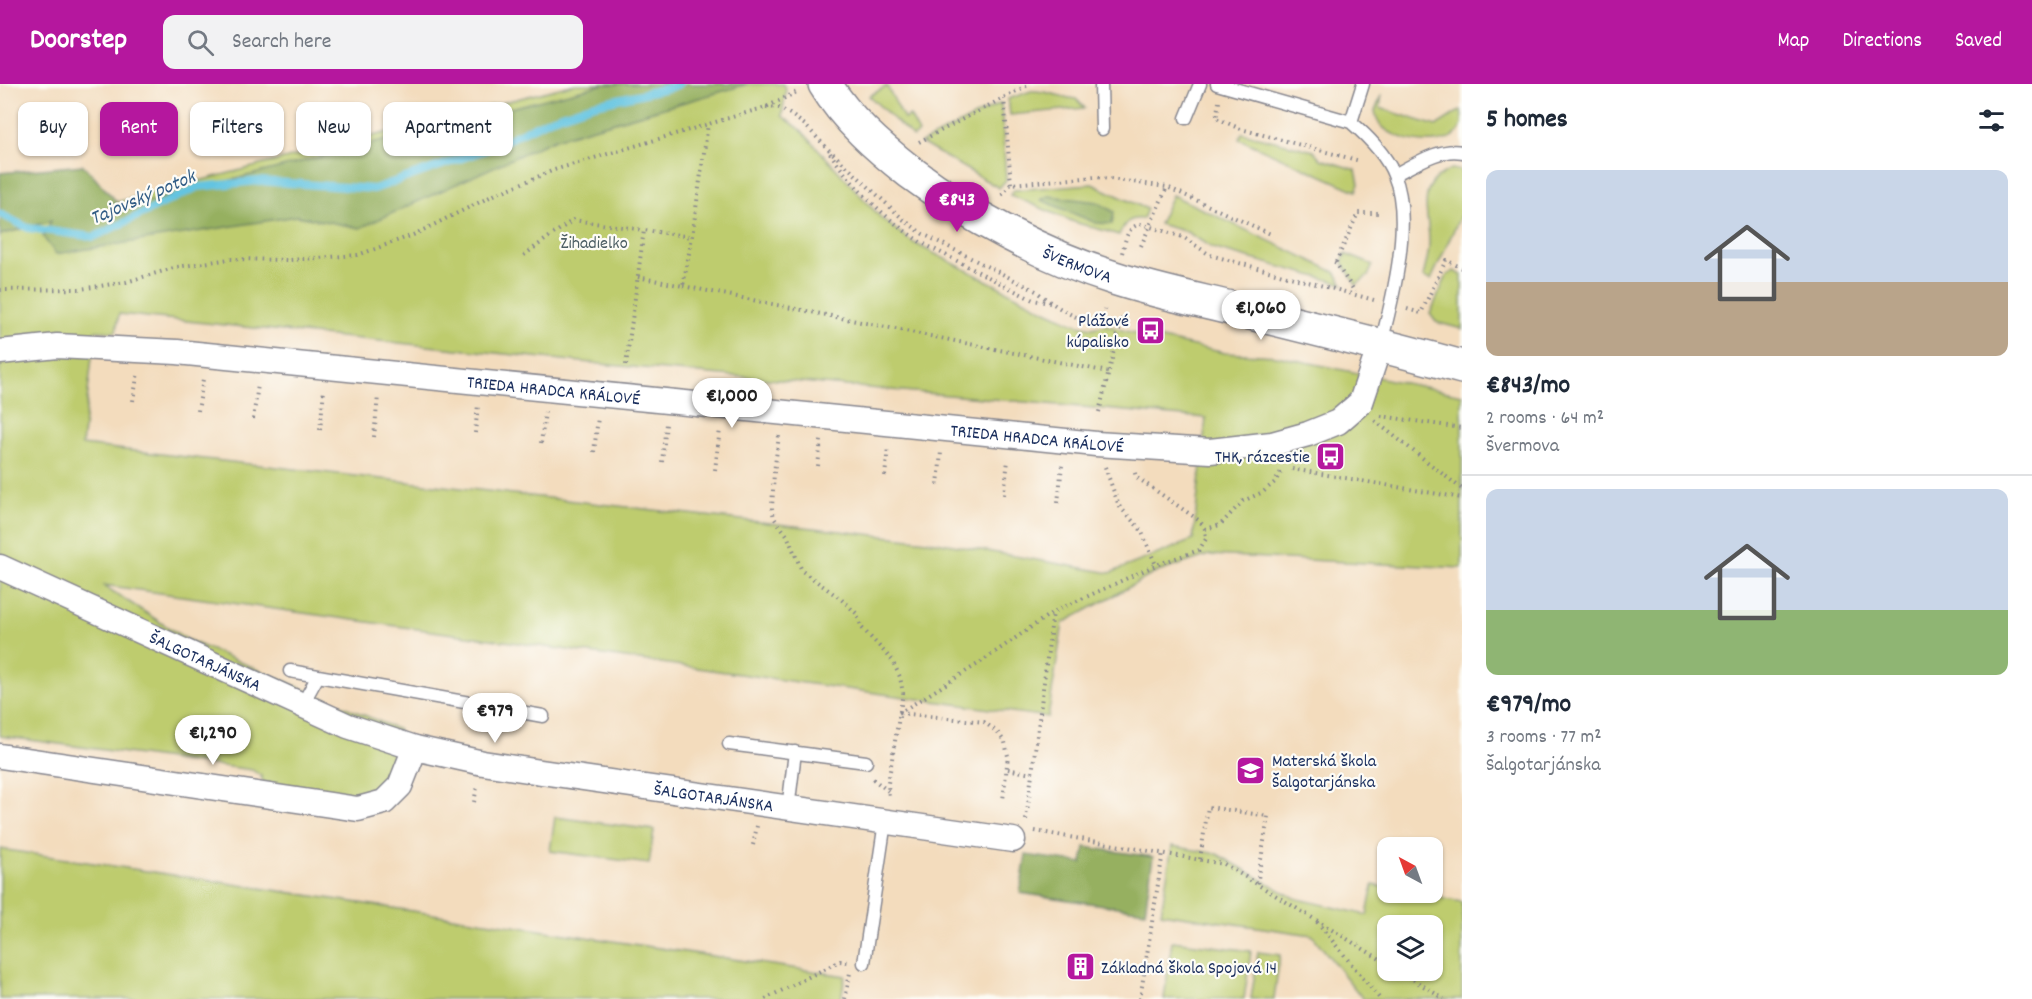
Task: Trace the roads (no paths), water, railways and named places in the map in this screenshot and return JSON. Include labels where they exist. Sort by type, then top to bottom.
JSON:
[{"type":"street","name":"ŠVERMOVA","points":[[812,87],[835,100],[858,126],[932,189],[976,215],[1057,256],[1114,278],[1462,367]]},
{"type":"street","name":"TRIEDA HRADCA KRÁLOVÉ","points":[[1,352],[57,346],[177,352],[1096,444],[1210,451],[1272,444],[1308,434],[1338,422],[1361,402],[1380,345]]},
{"type":"street","name":"ŠALGOTARJÁNSKA","points":[[0,567],[348,726],[415,748],[483,763],[788,809],[887,815],[1013,840]]},
{"type":"street","points":[[0,756],[358,809],[384,802],[400,786],[415,748]]},
{"type":"lane","points":[[1101,84],[1102,129]]},
{"type":"lane","points":[[1217,84],[1351,122],[1383,155],[1394,175],[1401,202],[1402,235],[1388,315],[1380,345]]},
{"type":"lane","points":[[1351,122],[1363,84]]},
{"type":"lane","points":[[1185,118],[1198,89]]},
{"type":"lane","points":[[1394,175],[1444,152],[1454,150],[1462,152]]},
{"type":"lane","points":[[290,671],[543,717]]},
{"type":"lane","points":[[302,705],[318,676]]},
{"type":"lane","points":[[729,744],[866,762]]},
{"type":"lane","points":[[788,809],[795,752]]},
{"type":"lane","points":[[864,963],[887,815]]},
{"type":"waterway","name":"Tajovský potok","points":[[0,214],[28,228],[94,237],[198,187],[259,181],[374,189],[488,149],[550,119],[591,105],[679,84]]},
{"type":"place","name":"Plážové kúpalisko","points":[[1150,330]]},
{"type":"place","name":"THK, rázcestie","points":[[1331,456]]},
{"type":"place","name":"Materská škola Šalgotarjánska","points":[[1251,770]]},
{"type":"place","name":"Základná škola Spojová 14","points":[[1080,967]]},
{"type":"park label","name":"Žihadielko","points":[[594,242]]}]
